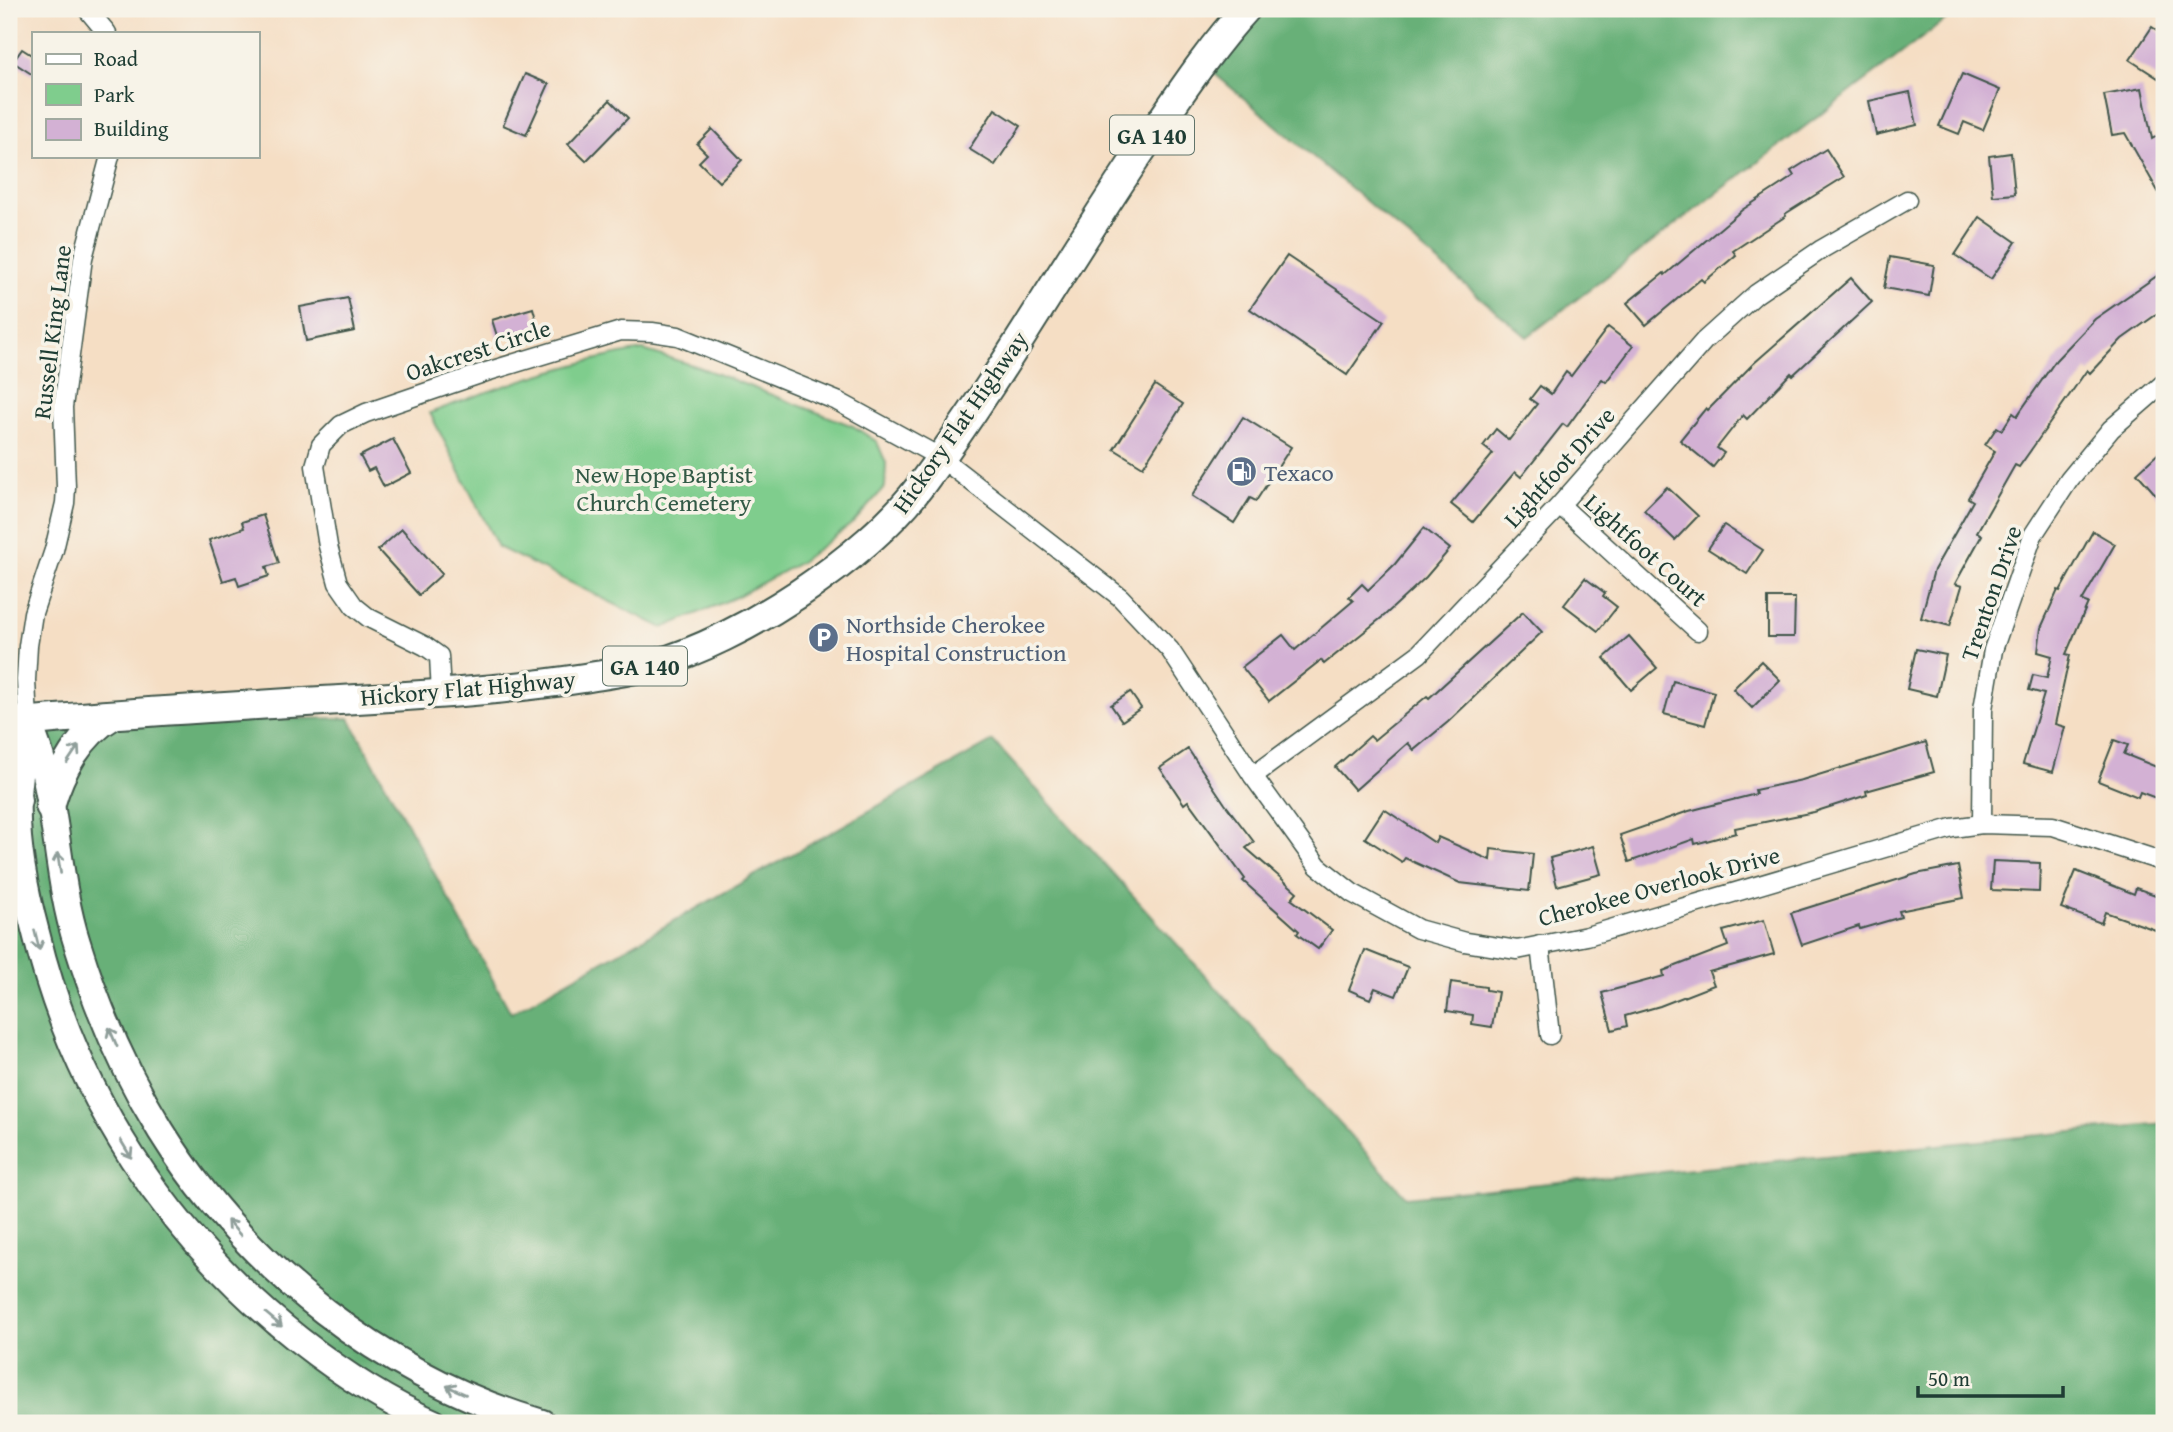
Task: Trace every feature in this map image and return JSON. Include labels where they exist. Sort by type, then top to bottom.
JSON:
[{"type":"main road","name":"Hickory Flat Highway","points":[[19,723],[523,687],[623,672],[655,664],[741,627],[829,573],[890,522],[941,458],[989,388],[1129,168],[1214,47],[1246,9]]},
{"type":"main road","points":[[50,806],[59,779],[74,752],[94,729],[113,715]]},
{"type":"street","points":[[87,9],[106,32]]},
{"type":"street","name":"Russell King Lane","points":[[19,723],[33,613],[54,550],[65,503],[63,407],[82,258],[109,158]]},
{"type":"street","name":"Lightfoot Drive","points":[[1252,776],[1419,654],[1560,505],[1704,341],[1756,294],[1822,249],[1907,200]]},
{"type":"street","name":"Oakcrest Circle","points":[[441,694],[439,656],[425,646],[369,618],[354,606],[338,583],[328,546],[315,466],[321,445],[341,425],[366,412],[621,331],[652,332],[678,336],[837,401],[941,458]]},
{"type":"street","name":"Trenton Drive","points":[[1982,824],[1983,709],[1993,650],[2032,535],[2069,480],[2110,429],[2163,386]]},
{"type":"street","name":"Cherokee Overlook Drive","points":[[941,458],[1120,597],[1170,650],[1252,776],[1318,866],[1352,894],[1418,929],[1465,942],[1517,950],[1587,936],[1952,828],[1982,824],[2053,826],[2164,862]]},
{"type":"street","name":"Lightfoot Court","points":[[1560,505],[1698,631]]},
{"type":"street","points":[[19,723],[19,766],[13,793],[24,879],[37,937],[50,983],[90,1084],[132,1159],[184,1231],[246,1296],[296,1338],[350,1377],[434,1423]]},
{"type":"street","points":[[19,723],[42,762],[64,893],[76,941],[121,1056],[154,1119],[187,1170],[213,1203],[271,1266],[305,1296],[366,1340],[454,1390],[542,1423]]},
{"type":"street","points":[[1540,945],[1550,1035]]},
{"type":"green space","points":[[1238,9],[1960,9],[1527,337],[1202,63]]},
{"type":"green space","name":"New Hope Baptist Church Cemetery","points":[[643,350],[699,367],[853,426],[877,442],[886,463],[885,487],[854,522],[799,563],[736,597],[663,628],[498,547],[430,413],[535,376]]},
{"type":"green space","points":[[349,718],[511,1013],[993,741],[1406,1197],[2164,1123],[2164,1423],[9,1423],[9,724]]},
{"type":"building","points":[[2152,27],[2164,35],[2164,68],[2158,78],[2130,60]]},
{"type":"building","points":[[22,49],[32,55],[32,74],[13,62]]},
{"type":"building","points":[[525,74],[549,84],[526,135],[503,125]]},
{"type":"building","points":[[1962,74],[2000,90],[1983,130],[1964,122],[1959,134],[1939,126]]},
{"type":"building","points":[[2142,88],[2152,139],[2164,132],[2164,202],[2125,133],[2112,135],[2104,95]]},
{"type":"building","points":[[1910,92],[1917,125],[1876,135],[1869,101]]},
{"type":"building","points":[[610,100],[628,118],[586,161],[568,144]]},
{"type":"building","points":[[995,109],[1021,126],[995,165],[969,149]]},
{"type":"building","points":[[712,129],[742,160],[719,182],[699,162],[707,154],[697,144]]},
{"type":"building","points":[[1826,149],[1844,177],[1733,251],[1736,255],[1704,282],[1701,279],[1646,325],[1627,303],[1664,273],[1665,275],[1742,210],[1794,176],[1791,171]]},
{"type":"building","points":[[2011,153],[2015,194],[1993,196],[1989,156]]},
{"type":"building","points":[[1980,217],[2016,242],[1991,279],[1955,255]]},
{"type":"building","points":[[1287,256],[1384,321],[1347,375],[1250,309]]},
{"type":"building","points":[[1890,257],[1934,265],[1929,296],[1884,288]]},
{"type":"building","points":[[2164,271],[2164,309],[2122,339],[2090,373],[2087,370],[2019,467],[2015,465],[1977,532],[1982,535],[1955,584],[1962,586],[1950,626],[1921,618],[1934,570],[1973,501],[1968,498],[1995,451],[1985,445],[1997,427],[2002,430],[2013,413],[2017,416],[2056,360],[2095,319]]},
{"type":"building","points":[[1851,278],[1872,302],[1793,375],[1791,373],[1747,419],[1743,415],[1717,448],[1724,453],[1713,467],[1680,440],[1706,408],[1708,410],[1753,364]]},
{"type":"building","points":[[348,298],[355,331],[306,341],[300,307]]},
{"type":"building","points":[[533,308],[538,327],[533,328],[536,336],[520,341],[517,333],[498,339],[492,320]]},
{"type":"building","points":[[1608,327],[1633,346],[1606,382],[1602,379],[1567,427],[1563,424],[1521,477],[1515,472],[1473,522],[1451,504],[1493,454],[1483,446],[1496,429],[1509,440],[1537,404],[1530,399],[1540,386],[1551,394],[1566,372],[1571,376]]},
{"type":"building","points":[[1155,385],[1183,404],[1143,467],[1114,449]]},
{"type":"building","name":"Texaco","points":[[1243,417],[1291,447],[1256,501],[1250,498],[1234,523],[1192,496]]},
{"type":"building","points":[[393,439],[411,473],[384,487],[374,468],[368,471],[360,456]]},
{"type":"building","points":[[2164,448],[2164,504],[2137,473]]},
{"type":"building","points":[[1667,487],[1698,516],[1675,540],[1644,510]]},
{"type":"building","points":[[263,515],[279,563],[266,567],[269,576],[239,586],[236,577],[223,581],[209,540],[244,528],[242,522]]},
{"type":"building","points":[[1724,525],[1763,550],[1747,574],[1708,549]]},
{"type":"building","points":[[1424,528],[1450,549],[1426,577],[1385,615],[1324,664],[1321,660],[1269,701],[1242,667],[1283,635],[1295,650],[1353,601],[1349,597],[1362,584],[1368,590],[1395,564]]},
{"type":"building","points":[[402,529],[442,574],[419,595],[378,550]]},
{"type":"building","points":[[2093,531],[2115,544],[2082,601],[2088,603],[2066,654],[2070,655],[2055,724],[2065,727],[2053,772],[2023,764],[2044,694],[2029,690],[2033,675],[2047,678],[2052,656],[2038,652],[2041,628],[2058,590],[2060,591]]},
{"type":"building","points":[[1585,578],[1605,593],[1603,596],[1617,607],[1598,631],[1564,605]]},
{"type":"building","points":[[1768,598],[1795,598],[1794,637],[1768,637]]},
{"type":"building","points":[[1523,612],[1542,632],[1448,722],[1414,750],[1408,743],[1355,790],[1335,767],[1370,736],[1374,740],[1427,696],[1429,698]]},
{"type":"building","points":[[1629,636],[1657,668],[1631,690],[1604,658]]},
{"type":"building","points":[[1916,649],[1946,655],[1937,696],[1907,689]]},
{"type":"building","points":[[1761,661],[1780,680],[1752,708],[1733,689]]},
{"type":"building","points":[[1673,681],[1714,692],[1705,725],[1664,714]]},
{"type":"building","points":[[1130,692],[1141,708],[1122,721],[1111,705]]},
{"type":"building","points":[[2114,740],[2128,745],[2124,754],[2164,770],[2164,801],[2140,792],[2138,797],[2098,781]]},
{"type":"building","points":[[1926,742],[1934,772],[1866,791],[1867,795],[1814,812],[1735,828],[1736,833],[1695,844],[1694,839],[1629,862],[1620,835],[1689,811],[1756,794],[1755,790],[1802,780]]},
{"type":"building","points":[[1188,749],[1254,842],[1246,848],[1297,892],[1291,899],[1332,930],[1318,949],[1297,934],[1299,931],[1243,881],[1245,879],[1188,801],[1184,804],[1160,768]]},
{"type":"building","points":[[1384,809],[1435,843],[1438,837],[1490,860],[1491,849],[1533,854],[1529,891],[1460,883],[1405,858],[1402,862],[1365,838]]},
{"type":"building","points":[[1593,846],[1601,874],[1557,886],[1550,858]]},
{"type":"building","points":[[1993,861],[2040,863],[2039,892],[1991,890]]},
{"type":"building","points":[[1958,866],[1964,898],[1899,911],[1901,917],[1860,929],[1859,926],[1802,945],[1791,913],[1916,874]]},
{"type":"building","points":[[2076,871],[2134,894],[2136,888],[2164,898],[2164,933],[2105,912],[2101,923],[2061,908]]},
{"type":"building","points":[[1764,920],[1774,954],[1709,972],[1714,985],[1625,1016],[1627,1026],[1612,1030],[1602,993],[1664,976],[1663,971],[1728,946],[1723,931]]},
{"type":"building","points":[[1365,950],[1408,967],[1396,996],[1375,988],[1370,999],[1349,990]]},
{"type":"building","points":[[1451,982],[1486,987],[1486,990],[1498,992],[1492,1027],[1472,1024],[1473,1015],[1447,1011]]},
{"type":"place","name":"Texaco","points":[[1241,472]]},
{"type":"place","name":"Northside Cherokee Hospital Construction","points":[[823,638]]}]
